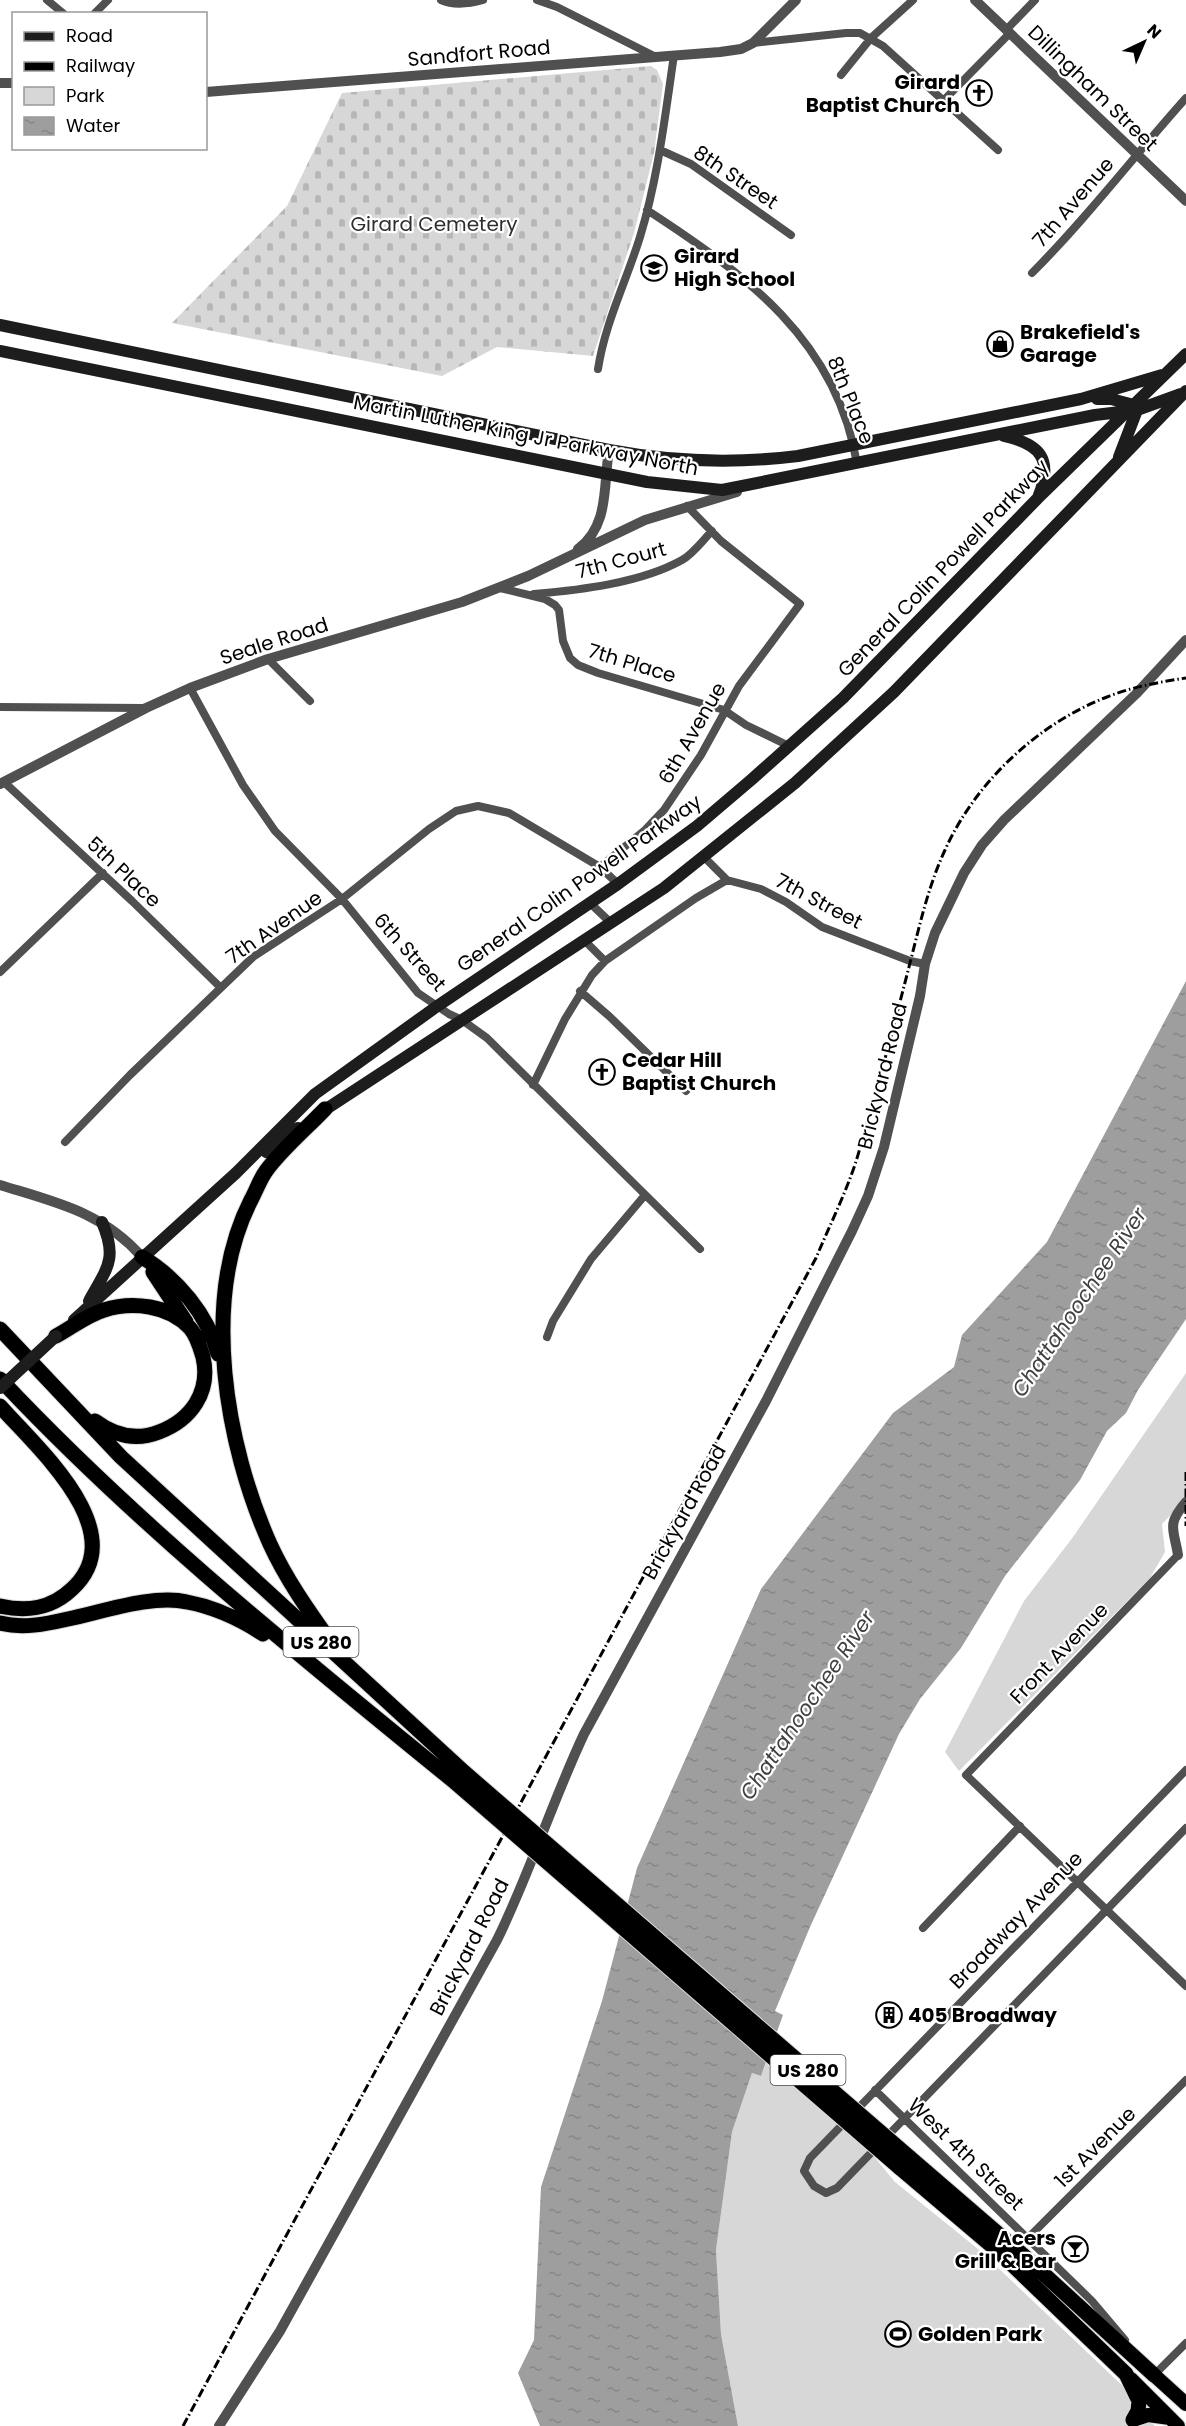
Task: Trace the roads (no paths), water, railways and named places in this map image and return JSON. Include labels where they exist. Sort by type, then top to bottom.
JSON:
[{"type":"highway","points":[[226,1384],[224,1336],[228,1273],[241,1219],[265,1172],[326,1109]]},
{"type":"highway","points":[[142,1257],[160,1268],[200,1313],[213,1336],[226,1384],[238,1450],[250,1493],[271,1545],[297,1595],[347,1666]]},
{"type":"highway","points":[[66,1400],[108,1431],[134,1438],[175,1426],[192,1411],[203,1390],[205,1368],[200,1345],[142,1257]]},
{"type":"highway","points":[[56,1336],[102,1310],[127,1305],[162,1310],[189,1328]]},
{"type":"highway","name":"US 280","points":[[0,1329],[121,1457],[347,1666],[460,1778]]},
{"type":"highway","name":"US 280","points":[[0,1379],[134,1513],[302,1658],[460,1778],[904,2162],[1024,2256],[1186,2404]]},
{"type":"highway","points":[[0,1406],[71,1486],[88,1516],[92,1539],[90,1562],[79,1582],[63,1598],[42,1608],[19,1610],[0,1606]]},
{"type":"highway","points":[[0,1623],[10,1626],[42,1624],[152,1602],[185,1601],[238,1618],[302,1658]]},
{"type":"highway","name":"US 280","points":[[904,2162],[1174,2422]]},
{"type":"highway","points":[[1126,2374],[1139,2401],[1138,2411],[1133,2420]]},
{"type":"highway","points":[[1133,2420],[1148,2415],[1174,2422]]},
{"type":"main road","name":"Martin Luther King Jr Parkway North","points":[[0,325],[609,450],[665,459],[732,462],[798,456],[1081,399],[1166,373]]},
{"type":"main road","name":"Martin Luther King Jr Parkway North","points":[[0,351],[647,482],[722,490],[1133,409],[1186,392]]},
{"type":"main road","name":"General Colin Powell Parkway","points":[[0,1388],[236,1173],[315,1094],[436,1006],[618,884],[697,825],[789,746],[859,682],[1038,498],[1133,409],[1186,354]]},
{"type":"main road","name":"General Colin Powell Parkway","points":[[236,1173],[326,1109],[664,888],[795,783],[894,692],[1186,392]]},
{"type":"main road","points":[[1081,399],[1111,399],[1133,409],[1118,462]]},
{"type":"main road","points":[[984,418],[994,436],[1020,439],[1037,449],[1044,461],[1045,479],[1038,498]]},
{"type":"main road","points":[[82,1312],[110,1258],[110,1242],[102,1222]]},
{"type":"street","points":[[46,0],[61,12]]},
{"type":"street","points":[[96,12],[108,0]]},
{"type":"street","points":[[441,0],[447,3],[467,4],[483,0]]},
{"type":"street","points":[[537,0],[557,7],[656,57]]},
{"type":"street","points":[[753,43],[796,0]]},
{"type":"street","points":[[841,75],[872,38],[913,0]]},
{"type":"street","name":"Dillingham Street","points":[[975,0],[1186,201]]},
{"type":"street","points":[[944,100],[1035,0]]},
{"type":"street","points":[[753,43],[846,33],[860,33],[872,38],[899,59],[998,150]]},
{"type":"street","name":"Sandfort Road","points":[[207,92],[720,52],[741,49],[753,43]]},
{"type":"street","points":[[598,369],[606,331],[647,210],[660,150],[674,56]]},
{"type":"street","name":"7th Avenue","points":[[1032,273],[1057,248],[1186,98]]},
{"type":"street","name":"8th Street","points":[[660,150],[692,164],[791,235]]},
{"type":"street","name":"8th Place","points":[[647,210],[699,244],[792,324],[813,351],[830,380],[854,443],[857,464]]},
{"type":"street","name":"Seale Road","points":[[566,558],[584,545],[601,518],[609,450]]},
{"type":"street","name":"Seale Road","points":[[1,784],[146,708],[190,688],[268,659],[420,616],[500,588],[645,520],[761,484]]},
{"type":"street","points":[[687,506],[712,531]]},
{"type":"street","name":"7th Court","points":[[527,594],[578,590],[645,574],[684,559],[712,531]]},
{"type":"street","name":"6th Avenue","points":[[600,867],[645,830],[664,810],[701,755],[739,686],[800,604],[712,531]]},
{"type":"street","name":"7th Place","points":[[500,588],[545,599],[555,604],[559,610],[563,641],[570,658],[578,665],[724,710],[746,725],[789,746]]},
{"type":"street","name":"Brickyard Road","points":[[219,2426],[285,2320],[496,1940],[516,1900],[567,1770],[584,1734],[766,1401],[852,1231],[868,1196],[884,1147],[920,996],[925,964],[948,902],[982,845],[1004,820],[1136,694],[1186,640]]},
{"type":"street","points":[[268,659],[310,701]]},
{"type":"street","name":"6th Street","points":[[190,688],[220,747],[255,804],[275,831],[342,899],[418,993],[487,1038],[700,1249]]},
{"type":"street","points":[[0,707],[146,708]]},
{"type":"street","name":"5th Place","points":[[1,784],[103,873],[220,987]]},
{"type":"street","name":"7th Avenue","points":[[65,1142],[253,957],[342,899],[429,829],[456,811],[465,808],[488,807],[509,813],[600,867]]},
{"type":"street","points":[[534,1085],[580,991],[606,961],[696,898],[727,880],[704,857]]},
{"type":"street","points":[[600,867],[618,884]]},
{"type":"street","points":[[0,972],[103,873]]},
{"type":"street","name":"7th Street","points":[[727,880],[761,889],[838,934],[910,961],[925,964]]},
{"type":"street","points":[[590,903],[611,924]]},
{"type":"street","points":[[584,940],[606,961]]},
{"type":"street","points":[[580,991],[686,1091]]},
{"type":"street","points":[[0,1185],[102,1222],[124,1237],[142,1257]]},
{"type":"street","points":[[547,1337],[554,1320],[591,1259],[645,1195]]},
{"type":"street","points":[[1182,1559],[1171,1530],[1174,1516],[1186,1502]]},
{"type":"street","name":"Front Avenue","points":[[1020,1826],[966,1775],[1182,1559],[1186,1542]]},
{"type":"street","name":"Broadway Avenue","points":[[1186,1770],[1076,1881],[806,2164],[805,2173],[814,2186],[823,2192],[834,2190],[1186,1828]]},
{"type":"street","points":[[922,1928],[1020,1826],[1186,1986]]},
{"type":"street","name":"1st Avenue","points":[[1028,2238],[1186,2080]]},
{"type":"street","name":"West 4th Street","points":[[875,2090],[1092,2301],[1154,2375]]},
{"type":"street","points":[[1154,2375],[1186,2343]]},
{"type":"water","name":"Chattahoochee River","points":[[1186,981],[1186,1319],[1138,1390],[1126,1413],[1107,1431],[1080,1480],[1005,1576],[961,1648],[920,1699],[899,1734],[810,1927],[775,2011],[783,2015],[761,2076],[752,2073],[732,2132],[716,2250],[721,2334],[738,2426],[540,2426],[518,2373],[534,2340],[541,2187],[602,2001],[637,1868],[761,1589],[893,1413],[954,1367],[962,1335],[1047,1242]]},
{"type":"railway","points":[[183,2426],[816,1258],[856,1162],[929,892],[945,850],[958,825],[991,779],[1011,758],[1056,723],[1116,693],[1186,678]]},
{"type":"railway","points":[[1186,1472],[1186,1526]]},
{"type":"place","name":"Girard Baptist Church","points":[[979,93]]},
{"type":"place","name":"Girard High School","points":[[654,268]]},
{"type":"place","name":"Brakefield's Garage","points":[[1000,344]]},
{"type":"place","name":"Cedar Hill Baptist Church","points":[[602,1072]]},
{"type":"place","name":"405 Broadway","points":[[889,2015]]},
{"type":"place","name":"Acers Grill & Bar","points":[[1075,2249]]},
{"type":"place","name":"Golden Park","points":[[898,2334]]},
{"type":"park label","name":"Girard Cemetery","points":[[434,224]]}]
